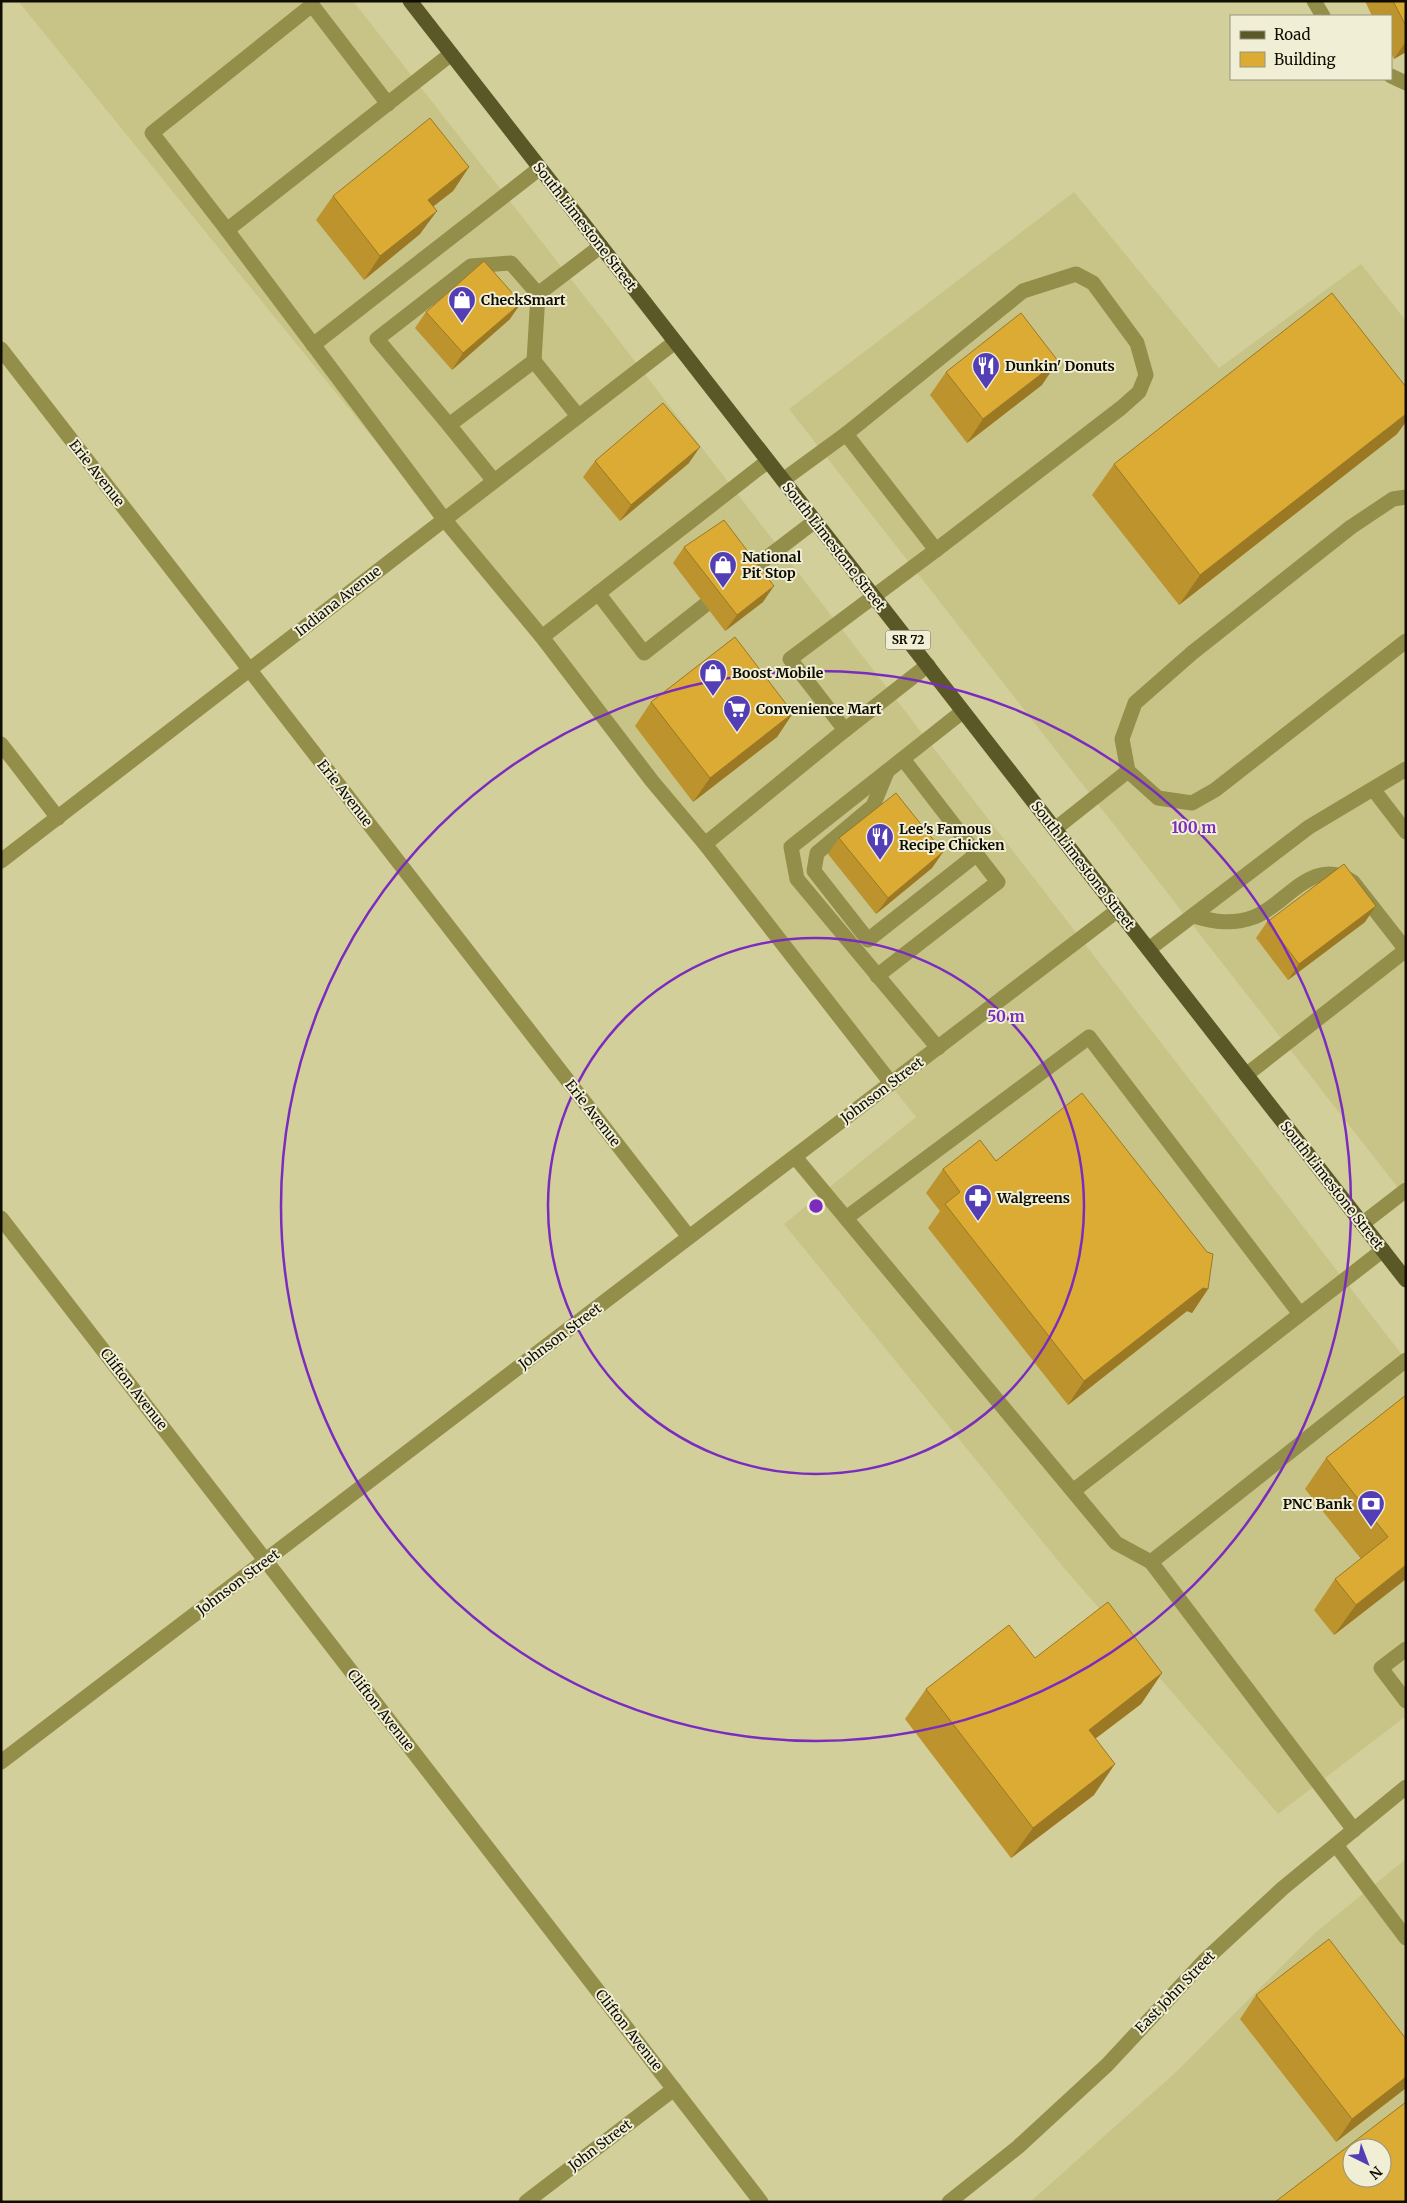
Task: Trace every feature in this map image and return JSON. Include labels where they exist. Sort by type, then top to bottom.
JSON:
[{"type":"main road","name":"South Limestone Street","points":[[410,1],[1406,1280]]},
{"type":"street","points":[[1314,1],[1322,15]]},
{"type":"street","points":[[388,104],[312,5],[152,133],[444,519],[542,637],[652,781],[705,844],[769,929],[892,1083]]},
{"type":"street","points":[[227,230],[451,54]]},
{"type":"street","points":[[1392,76],[1406,83]]},
{"type":"street","points":[[313,345],[540,168]]},
{"type":"street","points":[[538,294],[601,246]]},
{"type":"street","points":[[494,480],[377,338],[471,266],[511,263],[538,294],[534,361],[578,416]]},
{"type":"street","points":[[783,480],[846,434],[1023,291],[1076,274],[1093,283],[1136,343],[1146,376],[1139,392],[1121,408],[790,660],[846,730]]},
{"type":"street","name":"Indiana Avenue","points":[[1,861],[675,342]]},
{"type":"street","name":"Erie Avenue","points":[[1,349],[690,1237]]},
{"type":"street","points":[[450,425],[534,361]]},
{"type":"street","points":[[846,434],[936,550]]},
{"type":"street","points":[[542,637],[768,461]]},
{"type":"street","points":[[1406,497],[1393,499],[1329,544],[1192,653],[1136,703],[1122,739],[1128,771],[1158,798],[1192,803],[1215,790],[1406,641]]},
{"type":"street","points":[[743,576],[815,521]]},
{"type":"street","points":[[598,593],[644,653],[705,605]]},
{"type":"street","points":[[705,844],[928,665]]},
{"type":"street","points":[[938,1048],[797,879],[791,847],[962,712]]},
{"type":"street","points":[[1,744],[58,818]]},
{"type":"street","points":[[878,976],[998,882],[903,759]]},
{"type":"street","points":[[1149,949],[1309,827],[1406,769]]},
{"type":"street","points":[[888,771],[873,806],[817,853],[814,871],[868,940],[977,854]]},
{"type":"street","points":[[1055,829],[1128,771]]},
{"type":"street","points":[[1374,789],[1406,832]]},
{"type":"street","points":[[1194,916],[1223,924],[1255,917],[1299,885],[1317,876],[1329,873],[1345,877],[1352,882],[1406,950],[1246,1075]]},
{"type":"street","name":"Johnson Street","points":[[1,1762],[1118,910]]},
{"type":"street","points":[[846,1218],[1089,1037],[1300,1314]]},
{"type":"street","points":[[795,1157],[1116,1543],[1151,1562],[1354,1830]]},
{"type":"street","points":[[1362,1224],[1406,1190]]},
{"type":"street","name":"Clifton Avenue","points":[[1,1218],[761,2202]]},
{"type":"street","points":[[1073,1491],[1383,1250]]},
{"type":"street","points":[[1151,1562],[1406,1360]]},
{"type":"street","points":[[1406,1649],[1381,1668],[1406,1701]]},
{"type":"street","name":"East John Street","points":[[949,2202],[1018,2147],[1107,2065],[1204,1961],[1283,1888],[1406,1787]]},
{"type":"street","points":[[1336,1845],[1406,1938]]},
{"type":"street","name":"John Street","points":[[526,2202],[674,2089]]},
{"type":"shaded area","points":[[18,1],[353,1],[607,325],[1406,1360],[1406,1716],[1278,1814],[1064,1568],[784,1224],[916,1117],[415,490]]},
{"type":"shaded area","points":[[1074,192],[1219,368],[1361,264],[1406,321],[1406,1198],[789,409]]},
{"type":"shaded area","points":[[1406,1859],[1406,2202],[1030,2202],[1175,2073],[1316,1932]]},
{"type":"building","points":[[1393,1],[1406,1],[1406,26]]},
{"type":"building","points":[[430,118],[469,167],[428,200],[437,211],[380,256],[333,196]]},
{"type":"building","name":"CheckSmart","points":[[484,261],[521,303],[463,353],[426,312]]},
{"type":"building","points":[[1332,293],[1406,387],[1406,414],[1200,575],[1114,464]]},
{"type":"building","name":"Dunkin' Donuts","points":[[1021,313],[1058,361],[983,419],[946,372]]},
{"type":"building","points":[[663,403],[700,447],[631,505],[595,461]]},
{"type":"building","points":[[724,520],[774,586],[737,615],[684,547]]},
{"type":"building","points":[[735,637],[793,713],[710,778],[651,702]]},
{"type":"building","name":"Lee's Famous Recipe Chicken","points":[[896,793],[943,852],[888,898],[839,838]]},
{"type":"building","points":[[1344,864],[1376,906],[1299,964],[1267,922]]},
{"type":"building","name":"Walgreens","points":[[1082,1093],[1207,1252],[1213,1254],[1208,1289],[1203,1288],[1084,1381],[945,1204],[960,1192],[943,1169],[980,1140],[996,1161]]},
{"type":"building","points":[[1406,1395],[1406,1565],[1356,1605],[1335,1579],[1388,1537],[1326,1458]]},
{"type":"building","points":[[1108,1602],[1162,1673],[1089,1730],[1115,1764],[1033,1828],[926,1689],[1009,1625],[1035,1658]]},
{"type":"building","points":[[1329,1939],[1406,2039],[1406,2077],[1352,2119],[1256,1995]]},
{"type":"building","points":[[1406,2102],[1406,2202],[1275,2202],[1342,2151],[1342,2188],[1392,2188],[1392,2138],[1359,2138]]},
{"type":"place","name":"CheckSmart","points":[[462,324]]},
{"type":"place","name":"Dunkin' Donuts","points":[[986,390]]},
{"type":"place","name":"National Pit Stop","points":[[723,589]]},
{"type":"place","name":"Boost Mobile","points":[[713,697]]},
{"type":"place","name":"Convenience Mart","points":[[737,733]]},
{"type":"place","name":"Lee's Famous Recipe Chicken","points":[[880,861]]},
{"type":"place","name":"Walgreens","points":[[978,1222]]},
{"type":"place","name":"PNC Bank","points":[[1371,1528]]}]
